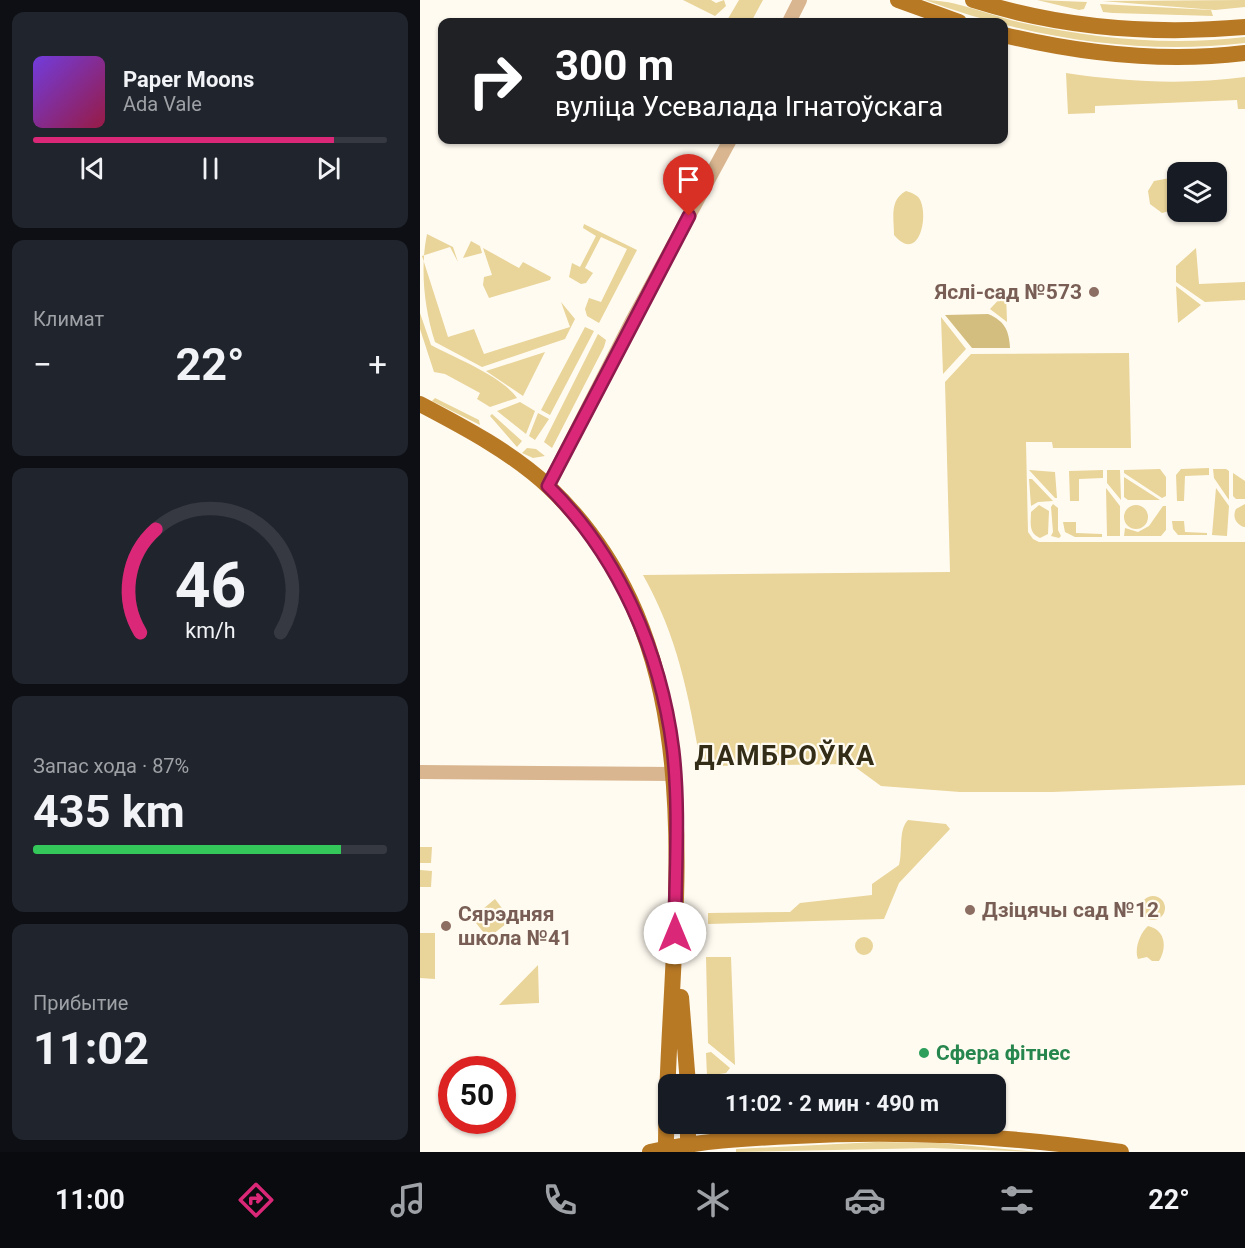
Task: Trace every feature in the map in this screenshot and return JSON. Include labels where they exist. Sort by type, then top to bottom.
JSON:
[{"type":"main road","points":[[898,0],[948,18]]},
{"type":"main road","points":[[973,0],[1034,15],[1111,27],[1169,31],[1245,27]]},
{"type":"main road","points":[[1008,36],[1058,47],[1129,56],[1200,57],[1245,53]]},
{"type":"main road","points":[[420,404],[514,460],[548,486],[583,526],[605,557],[633,607],[659,683],[673,750],[675,933],[661,1151],[688,1148],[726,1139],[897,1132],[993,1138],[1121,1152]]},
{"type":"main road","points":[[675,933],[687,1074]]},
{"type":"street","points":[[791,18],[800,0]]},
{"type":"street","points":[[548,486],[633,319],[727,144]]},
{"type":"street","points":[[420,772],[674,774]]},
{"type":"shaded area","points":[[683,0],[711,0],[716,3],[724,0],[726,6],[715,16]]},
{"type":"shaded area","points":[[739,0],[763,0],[753,18],[728,18]]},
{"type":"shaded area","points":[[925,0],[962,5],[1004,18],[981,18]]},
{"type":"shaded area","points":[[1037,0],[1087,2],[1084,9],[1079,10]]},
{"type":"shaded area","points":[[1245,0],[1245,7],[1215,10],[1102,1]]},
{"type":"shaded area","points":[[1100,4],[1211,10],[1213,16],[1103,12]]},
{"type":"shaded area","points":[[1008,19],[1050,29],[1106,37],[1189,41],[1245,37],[1245,43],[1163,47],[1122,45],[1008,25]]},
{"type":"shaded area","points":[[1066,73],[1111,79],[1156,81],[1200,81],[1245,77],[1245,109],[1238,109],[1237,100],[1095,106],[1095,113],[1068,114]]},
{"type":"shaded area","points":[[1167,179],[1167,212],[1162,213],[1150,204],[1148,191],[1154,181]]},
{"type":"shaded area","points":[[906,191],[919,198],[923,210],[919,236],[915,242],[909,244],[902,242],[894,235],[895,204]]},
{"type":"shaded area","points":[[584,224],[637,250],[599,323],[587,316],[585,309],[589,298],[601,302],[627,249],[601,237],[585,268],[593,273],[586,283],[581,284],[569,277],[572,263],[580,267],[596,236],[583,228]]},
{"type":"shaded area","points":[[427,234],[453,247],[458,262],[450,247],[424,255]]},
{"type":"shaded area","points":[[471,241],[480,246],[482,253],[463,258]]},
{"type":"shaded area","points":[[483,248],[519,268],[523,262],[551,277],[550,280],[489,298],[483,285],[484,277],[492,275]]},
{"type":"shaded area","points":[[1196,248],[1199,284],[1245,282],[1245,300],[1205,302],[1176,282],[1176,266]]},
{"type":"shaded area","points":[[424,261],[448,337],[474,329],[484,354],[570,327],[561,302],[575,319],[565,339],[482,367],[435,342],[424,288]]},
{"type":"shaded area","points":[[1176,286],[1201,305],[1178,323]]},
{"type":"shaded area","points":[[1006,292],[1007,322],[990,309]]},
{"type":"shaded area","points":[[420,313],[431,345],[490,375],[501,382],[517,398],[490,407],[477,399],[480,393],[445,374],[434,372],[420,329]]},
{"type":"shaded area","points":[[988,314],[1005,327],[1009,336],[1010,348],[972,348],[945,315]]},
{"type":"shaded area","points":[[941,317],[966,349],[943,374]]},
{"type":"shaded area","points":[[585,327],[594,331],[550,415],[541,410]]},
{"type":"shaded area","points":[[598,334],[606,340],[604,347],[552,448],[544,442]]},
{"type":"shaded area","points":[[545,352],[523,396],[486,371]]},
{"type":"shaded area","points":[[1129,353],[1131,448],[1053,448],[1052,442],[1026,442],[1028,532],[1033,539],[1039,542],[1245,542],[1245,785],[1052,792],[960,792],[881,786],[851,764],[701,766],[687,692],[674,644],[643,575],[950,572],[945,382],[971,354]]},
{"type":"shaded area","points":[[435,398],[479,420],[480,425],[432,401]]},
{"type":"shaded area","points":[[520,402],[535,411],[526,434],[497,411]]},
{"type":"shaded area","points":[[538,413],[549,419],[535,440],[529,436]]},
{"type":"shaded area","points":[[492,414],[522,441],[517,447],[490,416]]},
{"type":"shaded area","points":[[527,448],[536,449],[545,456],[533,458],[522,453]]},
{"type":"shaded area","points":[[1209,468],[1209,475],[1185,476],[1184,501],[1177,501],[1176,475],[1181,469]]},
{"type":"shaded area","points":[[1160,469],[1166,477],[1166,496],[1162,498],[1124,473],[1124,470]]},
{"type":"shaded area","points":[[1213,469],[1229,471],[1229,500],[1214,478]]},
{"type":"shaded area","points":[[1029,470],[1055,472],[1057,498],[1055,498]]},
{"type":"shaded area","points":[[1103,470],[1103,478],[1079,479],[1079,501],[1070,501],[1069,471]]},
{"type":"shaded area","points":[[1107,470],[1120,470],[1121,500],[1107,483]]},
{"type":"shaded area","points":[[1233,473],[1245,481],[1245,499],[1236,499],[1233,496]]},
{"type":"shaded area","points":[[1124,477],[1160,500],[1128,500],[1124,497]]},
{"type":"shaded area","points":[[1029,479],[1032,479],[1053,501],[1038,502],[1031,506]]},
{"type":"shaded area","points":[[1106,488],[1120,506],[1120,536],[1107,536]]},
{"type":"shaded area","points":[[1216,488],[1229,506],[1227,536],[1212,535]]},
{"type":"shaded area","points":[[1053,504],[1058,508],[1058,530],[1061,536],[1059,538],[1051,536],[1053,532],[1051,507]]},
{"type":"shaded area","points":[[1245,504],[1244,527],[1237,522],[1234,515],[1236,509]]},
{"type":"shaded area","points":[[1039,505],[1049,511],[1048,534],[1040,538],[1032,530],[1031,523],[1031,512]]},
{"type":"shaded area","points":[[1136,505],[1145,508],[1148,517],[1145,526],[1136,529],[1127,526],[1124,517],[1127,508]]},
{"type":"shaded area","points":[[1163,506],[1166,506],[1166,530],[1161,536],[1124,536],[1125,528],[1138,532],[1149,526]]},
{"type":"shaded area","points":[[1172,521],[1184,521],[1185,532],[1207,533],[1207,535],[1178,535],[1173,529]]},
{"type":"shaded area","points":[[1063,522],[1076,522],[1076,533],[1102,534],[1102,537],[1075,537],[1065,532]]},
{"type":"shaded area","points":[[908,820],[946,824],[950,829],[899,883],[884,919],[708,924],[708,913],[790,912],[800,903],[872,895],[872,884],[899,865],[903,829]]},
{"type":"shaded area","points":[[420,847],[432,847],[431,863],[420,863]]},
{"type":"shaded area","points":[[420,870],[432,871],[431,887],[420,887]]},
{"type":"shaded area","points":[[1153,896],[1161,900],[1165,908],[1161,916],[1153,920],[1145,916],[1141,908],[1145,900]]},
{"type":"shaded area","points":[[495,899],[511,920],[488,938],[472,918]]},
{"type":"shaded area","points":[[1148,926],[1162,935],[1164,945],[1159,961],[1152,961],[1147,957],[1138,959],[1139,941]]},
{"type":"shaded area","points":[[420,933],[435,933],[435,979],[420,978]]},
{"type":"shaded area","points":[[864,937],[871,939],[873,946],[871,953],[864,955],[857,953],[855,946],[857,939]]},
{"type":"shaded area","points":[[706,957],[731,957],[735,1065],[708,1043]]},
{"type":"shaded area","points":[[538,965],[539,1003],[499,1005]]},
{"type":"shaded area","points":[[711,1052],[730,1068],[726,1073],[707,1074],[706,1053]]},
{"type":"shaded area","points":[[877,1142],[939,1143],[1038,1152],[932,1148],[736,1152],[736,1149]]},
{"type":"place","name":"Яслі-сад №573","points":[[1094,292]]},
{"type":"place","name":"Дзіцячы сад №12","points":[[970,910]]},
{"type":"place","name":"Сярэдняя школа №41","points":[[446,926]]},
{"type":"place","name":"Сфера фітнес","points":[[924,1053]]},
{"type":"district","name":"ДАМБРОЎКА","points":[[785,756]]},
{"type":"route","points":[[675,933],[673,750],[655,668],[648,644],[623,587],[583,526],[548,486],[633,319],[689,216]]}]
